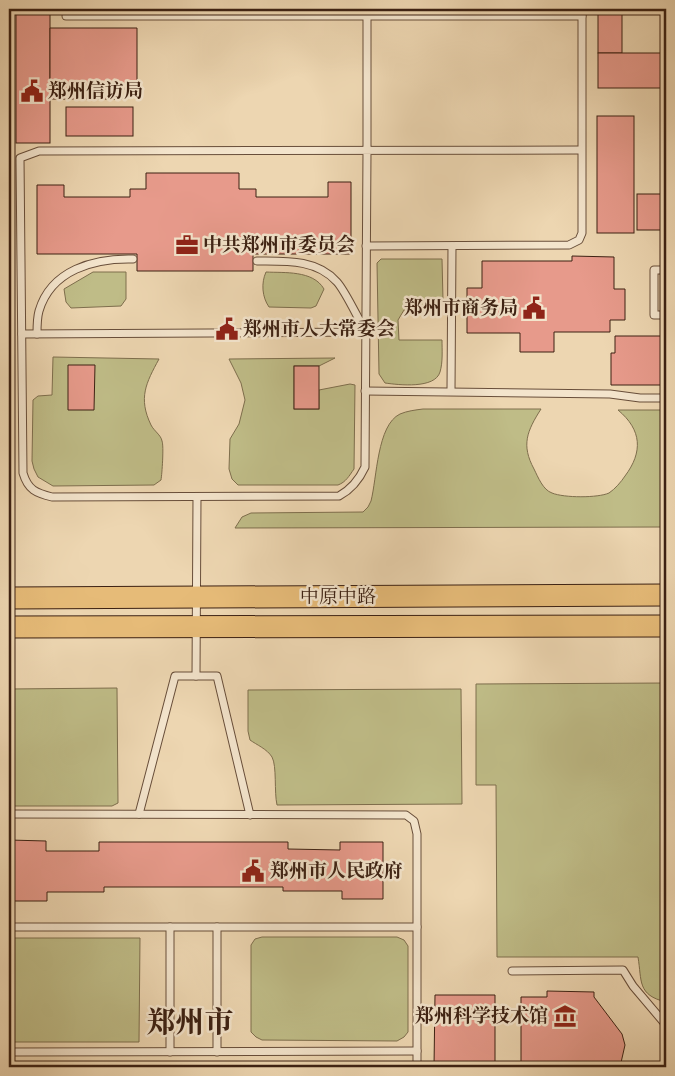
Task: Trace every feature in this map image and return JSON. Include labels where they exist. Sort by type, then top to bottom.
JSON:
[{"type":"main road","name":"中原中路","points":[[9,598],[666,595]]},
{"type":"main road","name":"中原中路","points":[[9,627],[666,626]]},
{"type":"lane","points":[[66,16],[216,12],[367,16],[582,12],[582,234],[579,240],[569,246],[366,246]]},
{"type":"lane","points":[[367,16],[367,151],[365,466],[358,479],[349,490],[339,496],[52,497],[39,494],[26,482],[23,473],[20,158],[39,151],[367,151],[581,150]]},
{"type":"lane","points":[[451,391],[452,246]]},
{"type":"lane","points":[[36,334],[39,312],[46,296],[58,280],[73,270],[95,263],[133,259]]},
{"type":"lane","points":[[257,261],[292,261],[311,265],[328,274],[338,283],[366,332]]},
{"type":"lane","points":[[666,270],[654,270],[654,315],[666,315]]},
{"type":"lane","points":[[22,334],[366,332]]},
{"type":"lane","points":[[365,391],[610,394],[640,398],[666,398]]},
{"type":"lane","points":[[196,676],[197,497]]},
{"type":"lane","points":[[140,814],[175,676],[217,676],[250,815]]},
{"type":"lane","points":[[9,814],[406,816],[414,821],[417,834],[417,1067]]},
{"type":"lane","points":[[9,926],[417,927]]},
{"type":"lane","points":[[170,927],[170,1052]]},
{"type":"lane","points":[[216,927],[217,1052]]},
{"type":"lane","points":[[512,971],[623,970],[633,986],[654,1012],[664,1020],[666,1025]]},
{"type":"lane","points":[[9,1052],[417,1052]]},
{"type":"shaded area","points":[[381,259],[442,259],[443,300],[427,300],[427,310],[404,310],[398,320],[399,340],[442,340],[440,372],[431,381],[416,385],[399,385],[385,383],[379,374],[377,263]]},
{"type":"shaded area","points":[[93,272],[126,272],[126,299],[121,306],[71,308],[66,302],[64,289]]},
{"type":"shaded area","points":[[266,272],[298,274],[313,278],[324,289],[316,306],[311,308],[269,307],[263,290]]},
{"type":"shaded area","points":[[53,357],[159,359],[147,383],[144,399],[151,425],[163,444],[161,480],[154,485],[53,486],[38,477],[32,461],[33,400],[38,396],[52,395]]},
{"type":"shaded area","points":[[335,358],[319,366],[294,366],[294,409],[319,409],[319,390],[350,384],[355,385],[354,469],[349,476],[338,485],[238,485],[232,479],[229,469],[230,439],[239,424],[245,400],[241,383],[229,359]]},
{"type":"shaded area","points":[[423,409],[541,409],[532,424],[527,438],[530,460],[546,489],[557,495],[581,497],[609,493],[623,478],[635,458],[637,450],[636,433],[632,425],[618,410],[666,410],[666,527],[235,528],[242,517],[251,513],[363,512],[371,501],[382,440],[392,420],[408,411]]},
{"type":"shaded area","points":[[666,683],[666,1002],[657,999],[645,991],[641,980],[638,957],[497,957],[496,785],[476,785],[476,684]]},
{"type":"shaded area","points":[[117,688],[118,803],[112,806],[9,806],[9,689]]},
{"type":"shaded area","points":[[461,689],[462,804],[277,805],[274,761],[265,749],[250,740],[248,731],[248,690]]},
{"type":"shaded area","points":[[262,937],[397,937],[404,940],[408,946],[408,1032],[397,1041],[262,1040],[256,1037],[251,1032],[251,945],[255,939]]},
{"type":"shaded area","points":[[9,938],[140,938],[139,1042],[9,1042]]},
{"type":"building","points":[[16,9],[50,9],[50,143],[16,143]]},
{"type":"building","points":[[598,9],[622,9],[622,53],[598,53]]},
{"type":"building","points":[[50,28],[137,28],[137,89],[122,89],[122,99],[50,99]]},
{"type":"building","points":[[598,53],[666,53],[666,88],[598,88]]},
{"type":"building","points":[[66,107],[133,107],[133,136],[66,136]]},
{"type":"building","points":[[597,116],[634,116],[634,233],[597,233]]},
{"type":"building","points":[[146,173],[239,173],[239,189],[256,189],[256,197],[328,197],[328,182],[351,182],[351,254],[253,254],[253,271],[137,271],[137,254],[37,254],[37,185],[64,185],[64,197],[130,197],[130,189],[146,189]]},
{"type":"building","points":[[637,194],[666,194],[666,230],[637,230]]},
{"type":"building","points":[[572,256],[614,257],[614,289],[625,289],[625,320],[610,320],[610,332],[554,332],[554,352],[520,352],[520,333],[467,333],[467,288],[482,288],[482,261],[572,261]]},
{"type":"building","points":[[615,336],[666,336],[666,385],[611,385],[611,353],[615,353]]},
{"type":"building","points":[[68,365],[95,365],[94,410],[68,410]]},
{"type":"building","points":[[294,366],[319,366],[319,409],[294,409]]},
{"type":"building","points":[[9,840],[46,841],[46,851],[99,851],[99,842],[288,842],[288,849],[340,850],[340,842],[383,842],[383,899],[342,899],[342,891],[283,891],[283,887],[104,887],[104,892],[47,892],[47,901],[9,901]]},
{"type":"building","name":"郑州科学技术馆","points":[[547,991],[594,992],[594,997],[622,1034],[625,1045],[620,1067],[521,1067],[521,997],[547,997]]},
{"type":"building","points":[[435,995],[495,995],[495,1067],[434,1067]]},
{"type":"place","name":"郑州信访局","points":[[32,91]]},
{"type":"place","name":"中共郑州市委员会","points":[[187,245]]},
{"type":"place","name":"郑州市商务局","points":[[534,308]]},
{"type":"place","name":"郑州市人大常委会","points":[[227,329]]},
{"type":"place","name":"郑州市人民政府","points":[[253,871]]},
{"type":"place","name":"郑州科学技术馆","points":[[565,1016]]},
{"type":"district","name":"郑州市","points":[[190,1024]]}]
